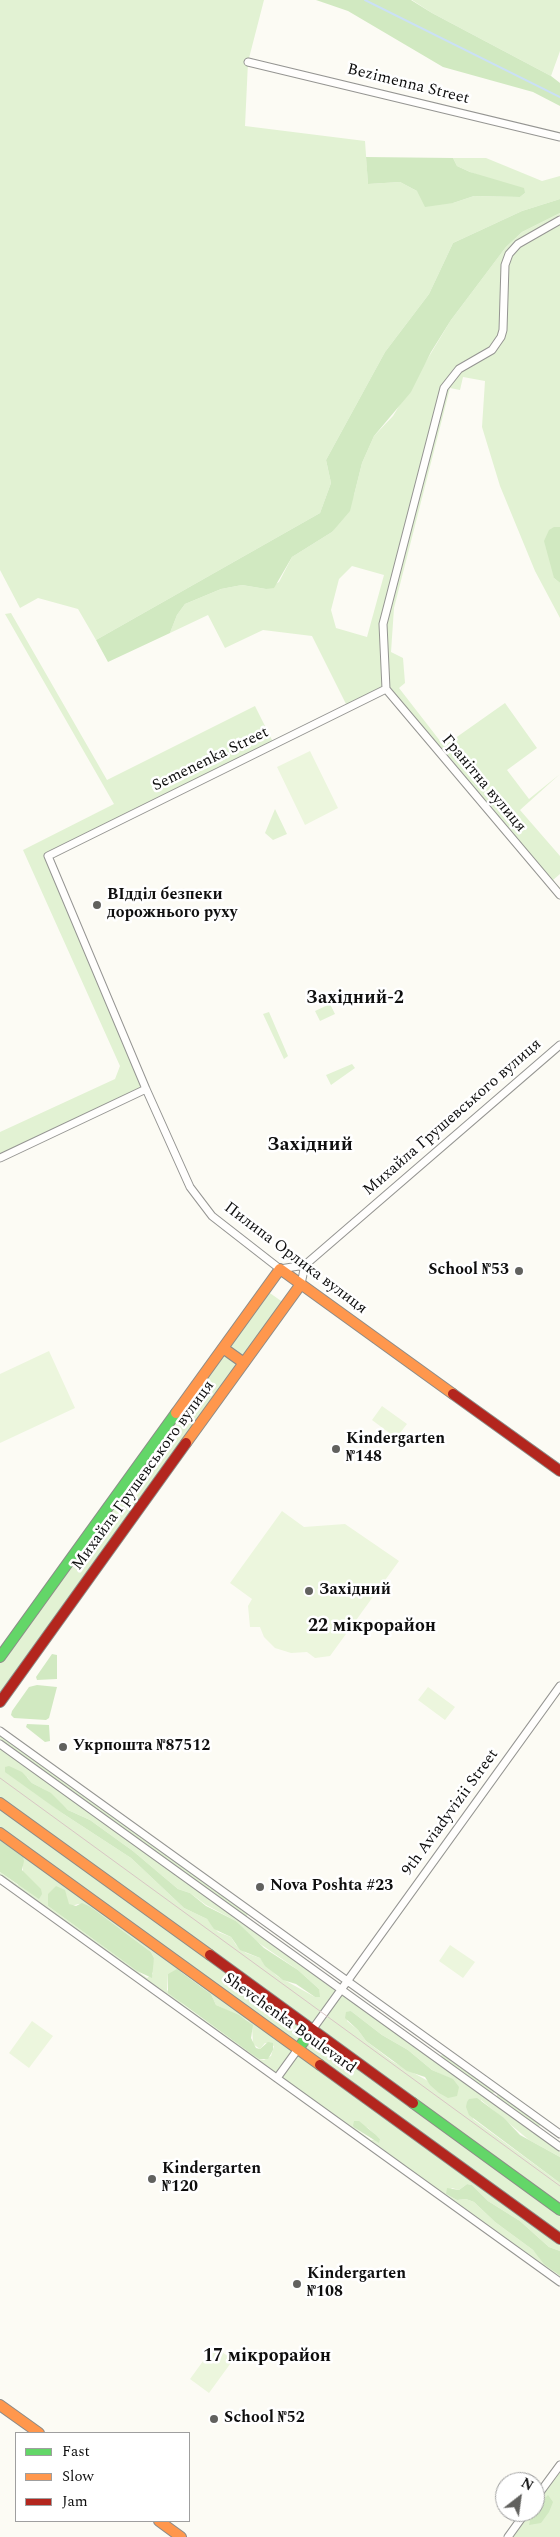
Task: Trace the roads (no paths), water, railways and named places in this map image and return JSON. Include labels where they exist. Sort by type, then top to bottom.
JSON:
[{"type":"street","name":"Bezimenna Street","points":[[248,62],[560,137]]},
{"type":"street","points":[[386,689],[383,624],[444,388],[459,369],[492,350],[501,337],[503,330],[505,265],[509,254],[518,244],[560,220]]},
{"type":"street","name":"Semenenka Street","points":[[48,856],[386,689]]},
{"type":"street","name":"Гранітна вулиця","points":[[386,689],[560,895]]},
{"type":"street","name":"Пилипа Орлика вулиця","points":[[48,856],[146,1089],[190,1187],[202,1206],[217,1221],[280,1269],[560,1472]]},
{"type":"street","name":"Михайла Грушевського вулиця","points":[[0,1702],[301,1284],[305,1265],[560,1045]]},
{"type":"street","points":[[0,1158],[146,1089]]},
{"type":"street","points":[[280,1269],[305,1265]]},
{"type":"street","name":"Михайла Грушевського вулиця","points":[[0,1657],[280,1269]]},
{"type":"street","points":[[223,1348],[244,1363]]},
{"type":"street","name":"9th Aviadyvizii Street","points":[[312,2030],[560,1686]]},
{"type":"street","points":[[0,1730],[560,2134]]},
{"type":"street","points":[[0,1744],[560,2147]]},
{"type":"street","name":"Shevchenka Boulevard","points":[[0,1804],[560,2210]]},
{"type":"street","name":"Shevchenka Boulevard","points":[[0,1833],[560,2239]]},
{"type":"street","points":[[0,1879],[560,2282]]},
{"type":"street","points":[[245,1922],[252,1912]]},
{"type":"street","points":[[277,2078],[312,2030]]},
{"type":"street","points":[[436,2059],[442,2050]]},
{"type":"street","points":[[0,2405],[37,2432]]},
{"type":"street","points":[[545,2486],[560,2465]]},
{"type":"street","points":[[160,2522],[181,2537]]},
{"type":"street","points":[[508,2537],[519,2522]]},
{"type":"waterway","points":[[365,0],[560,97]]},
{"type":"tram line","points":[[0,1778],[560,2186]]},
{"type":"place","name":"ВІдділ безпеки дорожнього руху","points":[[97,905]]},
{"type":"place","name":"School №53","points":[[519,1271]]},
{"type":"place","name":"Kindergarten №148","points":[[336,1449]]},
{"type":"place","name":"Західний","points":[[309,1591]]},
{"type":"place","name":"Укрпошта №87512","points":[[63,1747]]},
{"type":"place","name":"Nova Poshta #23","points":[[260,1887]]},
{"type":"place","name":"Kindergarten №120","points":[[152,2179]]},
{"type":"place","name":"Kindergarten №108","points":[[297,2284]]},
{"type":"place","name":"School №52","points":[[214,2419]]},
{"type":"district","name":"Західний-2","points":[[355,999]]},
{"type":"district","name":"Західний","points":[[310,1146]]},
{"type":"district","name":"22 мікрорайон","points":[[372,1627]]},
{"type":"district","name":"17 мікрорайон","points":[[267,2357]]}]
